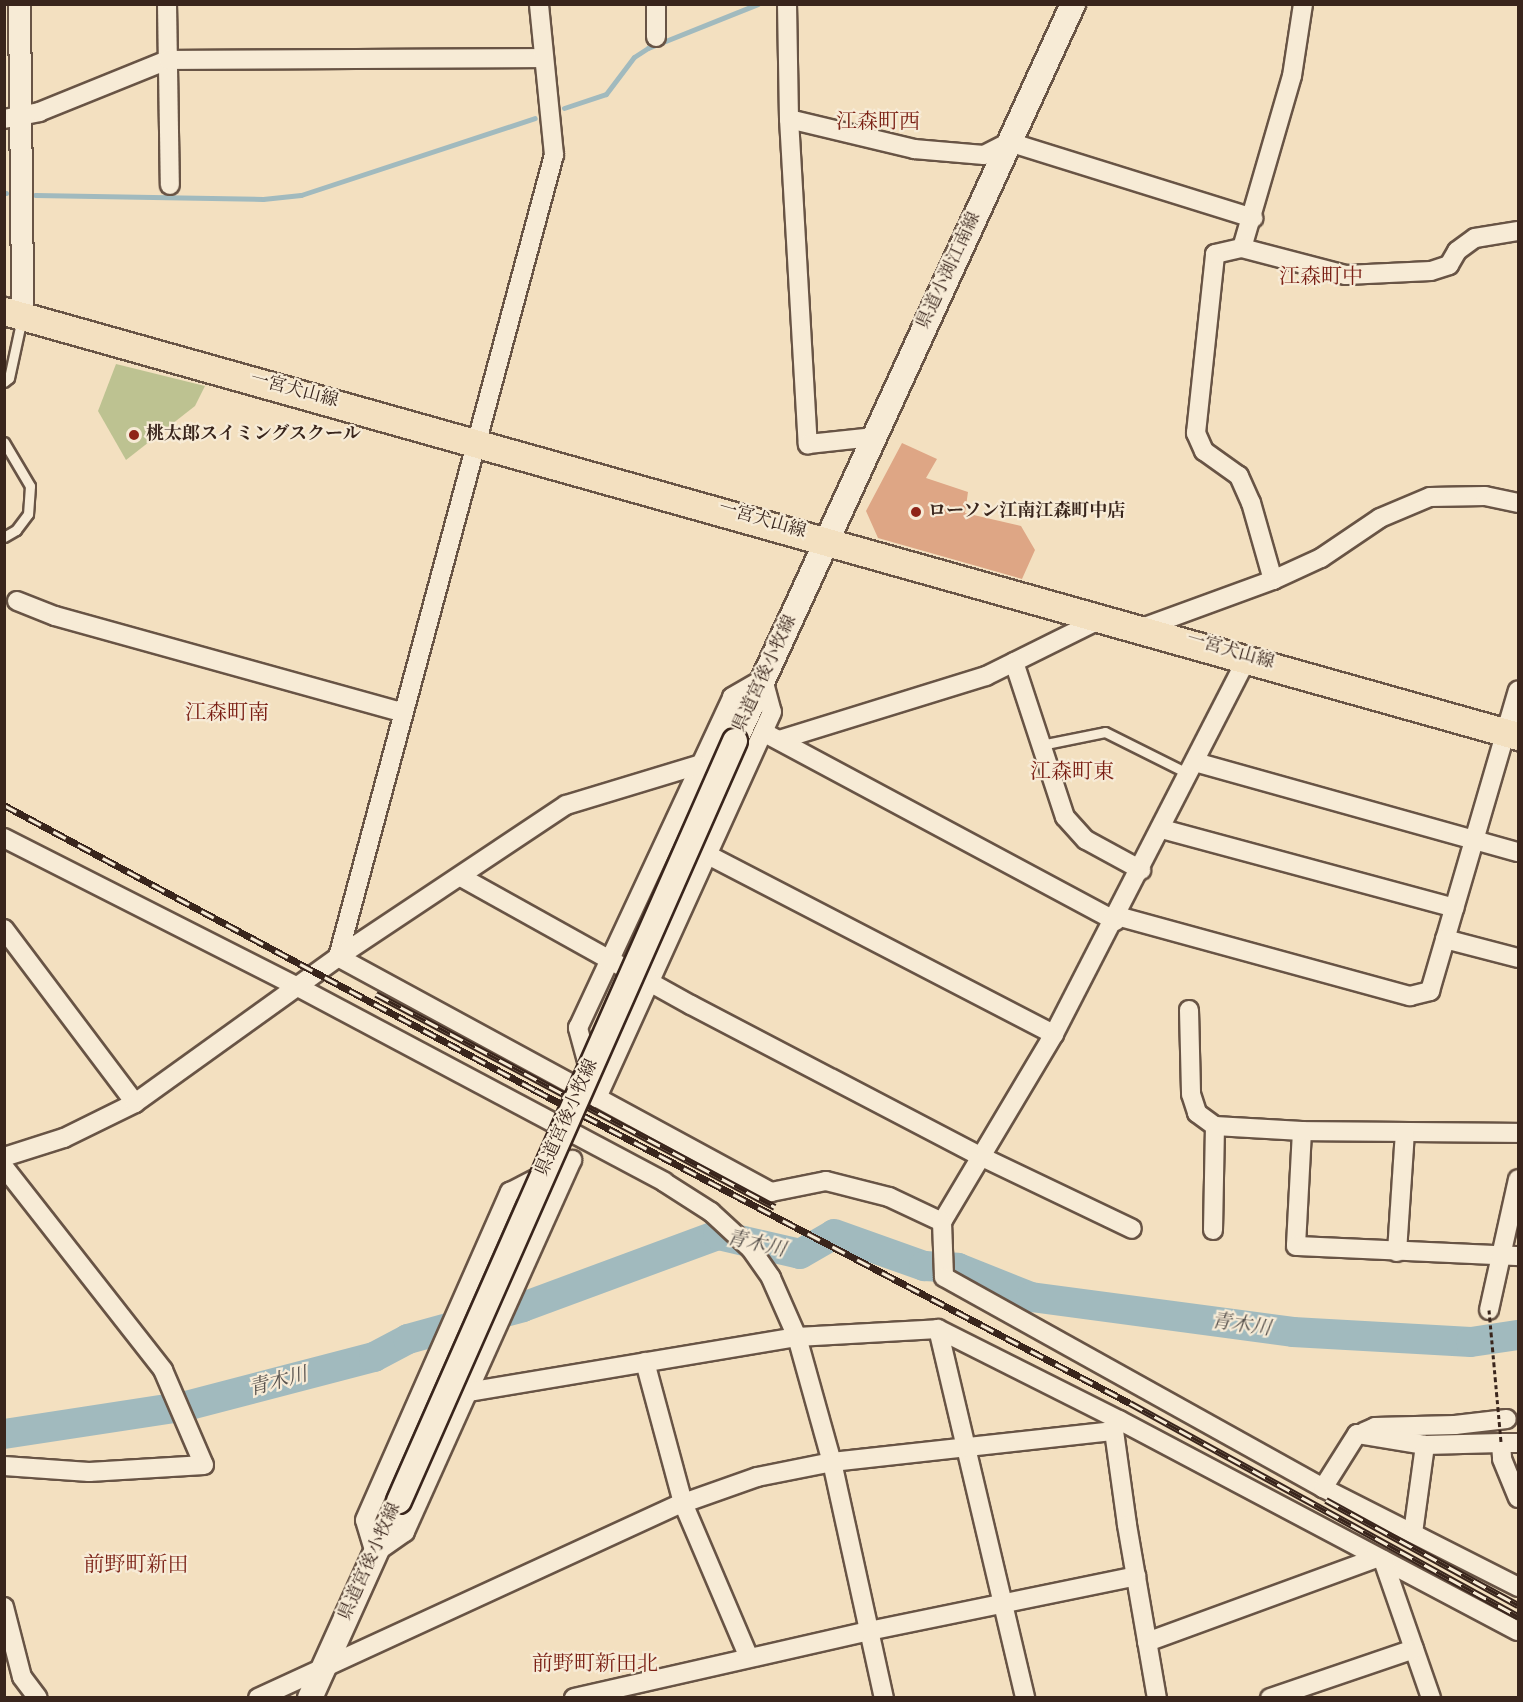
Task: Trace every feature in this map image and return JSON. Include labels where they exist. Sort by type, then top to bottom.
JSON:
[{"type":"main road","name":"県道小渕江南線","points":[[830,540],[873,437],[1073,4]]},
{"type":"main road","name":"一宮犬山線","points":[[13,313],[1248,657],[1512,734]]},
{"type":"main road","name":"県道宮後小牧線","points":[[310,1698],[735,741],[830,540]]},
{"type":"street","points":[[13,313],[12,118],[19,4]]},
{"type":"street","points":[[167,4],[170,185]]},
{"type":"street","points":[[338,957],[402,712],[554,155],[539,4]]},
{"type":"street","points":[[656,4],[656,37]]},
{"type":"street","points":[[787,4],[789,119],[808,444],[873,437]]},
{"type":"street","points":[[1242,248],[1253,218],[1292,76],[1303,4]]},
{"type":"street","points":[[12,118],[39,112],[168,60],[544,58]]},
{"type":"street","points":[[789,119],[914,149],[984,155],[1009,142],[1253,218]]},
{"type":"street","points":[[1273,580],[1251,503],[1239,476],[1204,451],[1196,432],[1215,255],[1242,248],[1346,275],[1431,271],[1449,265],[1457,251],[1475,238],[1518,231]]},
{"type":"street","points":[[1142,628],[1273,580],[1321,558],[1380,518],[1430,497],[1485,496],[1518,503]]},
{"type":"street","points":[[17,601],[55,616],[402,712]]},
{"type":"street","points":[[771,736],[937,692],[1014,662],[1103,618]]},
{"type":"street","points":[[1248,657],[1116,919],[1054,1034],[942,1221],[943,1269],[1323,1488],[1518,1587]]},
{"type":"street","points":[[1014,662],[1065,817],[1076,832],[1141,870]]},
{"type":"street","points":[[763,679],[772,712],[771,736],[708,855],[597,1098],[578,1028],[698,765],[732,697],[763,679]]},
{"type":"street","points":[[771,736],[1116,919],[1410,996],[1430,991],[1475,840],[1512,734],[1518,691]]},
{"type":"street","points":[[4,1157],[64,1138],[135,1103],[338,957],[566,805],[698,765]]},
{"type":"street","points":[[1192,768],[1518,852]]},
{"type":"street","points":[[1161,829],[1455,908]]},
{"type":"street","points":[[4,837],[298,987],[580,1141],[664,1182],[711,1212],[751,1249],[771,1278],[798,1337],[832,1462],[884,1698]]},
{"type":"street","points":[[708,855],[1054,1034]]},
{"type":"street","points":[[461,877],[651,983],[982,1157],[1132,1229]]},
{"type":"street","points":[[4,929],[135,1103]]},
{"type":"street","points":[[1445,939],[1518,958]]},
{"type":"street","points":[[338,957],[771,1192],[826,1181],[889,1197],[942,1221]]},
{"type":"street","points":[[1189,1010],[1191,1094],[1197,1113],[1215,1126],[1302,1131],[1518,1133]]},
{"type":"street","points":[[1214,1230],[1215,1126]]},
{"type":"street","points":[[1302,1131],[1296,1246],[1499,1258],[1518,1256]]},
{"type":"street","points":[[1397,1252],[1405,1132]]},
{"type":"street","points":[[572,1160],[510,1192],[365,1520],[375,1553],[405,1532],[572,1160],[580,1141]]},
{"type":"street","points":[[4,1167],[163,1370],[204,1465],[89,1472],[4,1466]]},
{"type":"street","points":[[1489,1310],[1518,1179]]},
{"type":"street","points":[[468,1392],[798,1337],[938,1329],[1117,1425],[1518,1631]]},
{"type":"street","points":[[938,1329],[1025,1698]]},
{"type":"street","points":[[645,1362],[683,1503],[749,1658]]},
{"type":"street","points":[[1323,1488],[1357,1434],[1376,1427],[1455,1425],[1507,1419]]},
{"type":"street","points":[[258,1698],[683,1503],[757,1477],[832,1462],[965,1448],[1117,1425]]},
{"type":"street","points":[[1117,1425],[1136,1576],[1157,1698]]},
{"type":"street","points":[[1357,1434],[1425,1445],[1510,1443],[1502,1458],[1518,1498]]},
{"type":"street","points":[[1413,1533],[1425,1445]]},
{"type":"street","points":[[1147,1642],[1380,1559]]},
{"type":"street","points":[[1380,1559],[1431,1698]]},
{"type":"street","points":[[574,1698],[869,1631],[1136,1576]]},
{"type":"street","points":[[4,1607],[22,1677],[38,1698]]},
{"type":"street","points":[[1270,1698],[1414,1649]]},
{"type":"lane","points":[[4,382],[9,378],[13,313]]},
{"type":"lane","points":[[4,442],[30,486],[28,514],[16,530],[4,537]]},
{"type":"lane","points":[[1041,745],[1105,732],[1192,768]]},
{"type":"path","points":[[1489,1310],[1510,1443]]},
{"type":"green space","name":"桃太郎スイミングスクール","points":[[116,364],[205,386],[195,406],[126,460],[98,411]]},
{"type":"building","name":"ローソン江南江森町中店","points":[[902,443],[937,459],[926,478],[968,492],[965,513],[1021,526],[1035,550],[1022,579],[878,538],[866,511]]},
{"type":"waterway","points":[[564,108],[606,94],[634,57],[648,48],[758,4]]},
{"type":"waterway","points":[[35,195],[263,199],[301,195],[535,118]]},
{"type":"waterway","name":"青木川","points":[[4,1434],[186,1406],[374,1357],[408,1339],[523,1307],[718,1235],[800,1254],[834,1234],[924,1266],[958,1268],[1031,1297],[1293,1332],[1471,1342],[1518,1335]]},
{"type":"railway","points":[[4,805],[535,1090],[1130,1403],[1518,1616]]},
{"type":"railway","points":[[376,994],[775,1207]]},
{"type":"railway","points":[[1326,1500],[1518,1605]]},
{"type":"place","name":"桃太郎スイミングスクール","points":[[134,435]]},
{"type":"place","name":"ローソン江南江森町中店","points":[[916,512]]},
{"type":"district","name":"江森町西","points":[[878,123]]},
{"type":"district","name":"江森町中","points":[[1321,278]]},
{"type":"district","name":"江森町南","points":[[227,714]]},
{"type":"district","name":"江森町東","points":[[1072,773]]},
{"type":"district","name":"前野町新田","points":[[136,1566]]},
{"type":"district","name":"前野町新田北","points":[[595,1665]]}]
